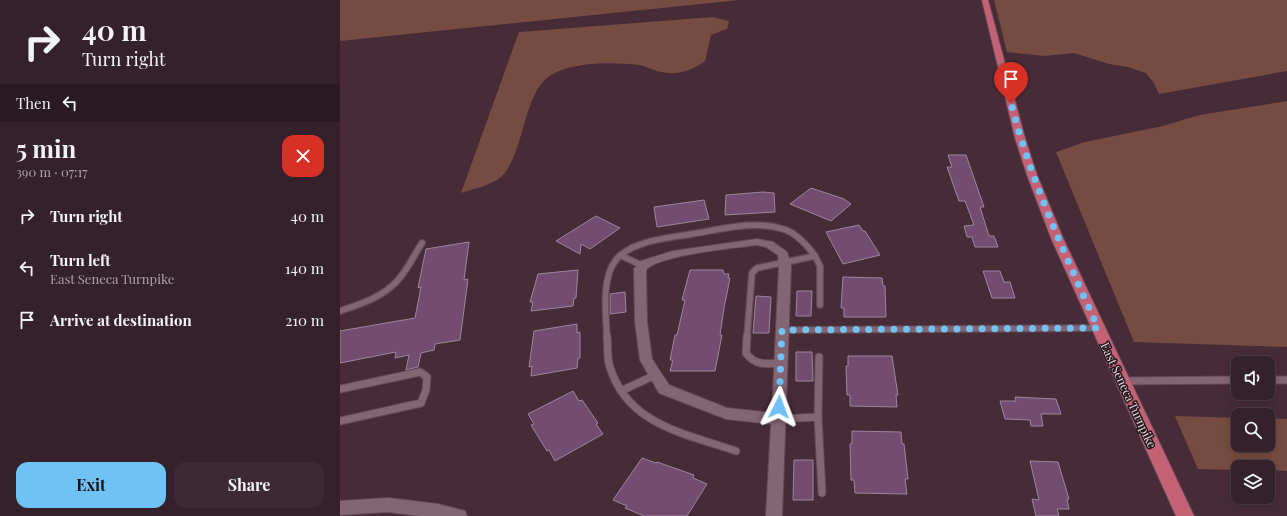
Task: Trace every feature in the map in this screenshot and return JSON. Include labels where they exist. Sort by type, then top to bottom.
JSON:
[{"type":"main road","name":"East Seneca Turnpike","points":[[985,0],[1018,132],[1032,175],[1057,238],[1184,516]]},
{"type":"street","points":[[774,516],[781,364],[783,254],[769,244],[757,242],[673,254],[645,262],[640,269],[641,322],[646,360],[664,389],[726,414],[778,419]]},
{"type":"street","points":[[340,508],[388,505],[438,511],[459,516]]},
{"type":"lane","points":[[736,451],[656,423],[630,404],[621,391],[609,363],[605,303],[609,273],[616,259],[637,245],[654,240],[744,226],[765,225],[785,229],[804,241],[820,266],[820,305]]},
{"type":"lane","points":[[340,311],[375,298],[391,288],[398,280],[422,243]]},
{"type":"lane","points":[[622,256],[643,266]]},
{"type":"lane","points":[[781,364],[758,364],[750,360],[746,354],[752,273],[757,268],[815,256]]},
{"type":"lane","points":[[782,330],[1098,328]]},
{"type":"lane","points":[[818,357],[818,417],[822,493]]},
{"type":"lane","points":[[340,389],[420,372],[427,377],[426,390],[421,403],[340,421]]},
{"type":"lane","points":[[621,391],[655,375]]},
{"type":"lane","points":[[1122,380],[1231,380]]},
{"type":"lane","points":[[1275,380],[1287,380]]},
{"type":"lane","points":[[778,419],[818,417]]},
{"type":"shaded area","points":[[340,0],[740,0],[340,41]]},
{"type":"shaded area","points":[[994,0],[1287,0],[1287,71],[1159,94],[1154,83],[1146,73],[1128,67],[1109,64],[1074,53],[1045,56],[1007,52]]},
{"type":"shaded area","points":[[713,17],[729,21],[727,29],[711,35],[705,61],[694,68],[682,72],[670,73],[657,71],[639,65],[605,63],[580,65],[557,72],[548,77],[539,87],[532,100],[512,161],[504,173],[491,183],[461,193],[519,32]]},
{"type":"shaded area","points":[[1287,101],[1287,347],[1134,342],[1056,152],[1085,142],[1163,126],[1200,115]]},
{"type":"shaded area","points":[[1175,416],[1231,418],[1231,452],[1275,452],[1275,418],[1287,419],[1287,471],[1275,470],[1275,460],[1231,460],[1231,470],[1198,469]]},
{"type":"building","points":[[948,155],[966,155],[984,207],[980,207],[989,236],[994,236],[998,247],[975,247],[972,237],[967,237],[964,226],[974,225],[965,201],[959,201],[947,167],[952,167]]},
{"type":"building","points":[[811,188],[844,199],[851,204],[831,221],[790,204]]},
{"type":"building","points":[[763,192],[774,193],[775,212],[725,215],[726,195]]},
{"type":"building","points":[[704,200],[709,219],[657,227],[654,207]]},
{"type":"building","points":[[596,216],[620,228],[590,249],[581,244],[580,254],[556,241]]},
{"type":"building","points":[[859,225],[863,231],[865,231],[880,255],[843,264],[826,232]]},
{"type":"building","points":[[469,242],[464,280],[468,279],[460,340],[435,344],[434,350],[421,353],[418,367],[406,370],[409,355],[395,358],[396,352],[340,363],[340,331],[415,318],[421,287],[418,288],[426,249]]},
{"type":"building","points":[[578,270],[576,298],[574,298],[573,306],[531,311],[533,302],[530,302],[538,274]]},
{"type":"building","points":[[690,270],[723,270],[724,274],[729,274],[728,278],[730,278],[715,371],[670,371],[673,360],[670,360],[675,335],[677,335],[685,300],[682,300]]},
{"type":"building","points":[[983,271],[1000,271],[1004,282],[1010,282],[1015,298],[992,298]]},
{"type":"building","points":[[843,277],[882,278],[883,286],[885,286],[886,317],[844,317],[844,308],[841,308]]},
{"type":"building","points":[[797,291],[812,291],[811,316],[796,316]]},
{"type":"building","points":[[625,292],[626,312],[610,314],[610,294]]},
{"type":"building","points":[[756,296],[771,297],[769,333],[753,333]]},
{"type":"building","points":[[577,324],[577,333],[580,332],[580,358],[578,358],[577,368],[531,376],[532,366],[529,367],[534,331]]},
{"type":"building","points":[[796,352],[812,352],[813,381],[796,381]]},
{"type":"building","points":[[848,356],[892,356],[898,395],[896,395],[897,407],[850,406],[850,395],[847,395],[846,366],[848,366]]},
{"type":"building","points":[[573,391],[579,401],[582,400],[598,423],[596,424],[603,434],[555,461],[531,425],[534,424],[528,414]]},
{"type":"building","points":[[1015,397],[1056,399],[1061,414],[1041,414],[1043,426],[1031,426],[1030,420],[1005,419],[1000,401],[1016,401]]},
{"type":"building","points":[[852,431],[901,432],[908,479],[905,479],[907,494],[855,493],[854,480],[851,480],[850,444],[852,443]]},
{"type":"building","points":[[642,458],[694,475],[693,478],[707,484],[687,516],[644,516],[625,508],[627,506],[613,500]]},
{"type":"building","points":[[794,460],[813,460],[813,500],[793,500]]},
{"type":"building","points":[[1030,461],[1058,462],[1069,499],[1067,499],[1069,509],[1057,509],[1059,516],[1036,516],[1032,499],[1039,500]]},
{"type":"route","points":[[779,407],[782,330],[1098,328],[1057,238],[1032,175],[1011,103]]}]
